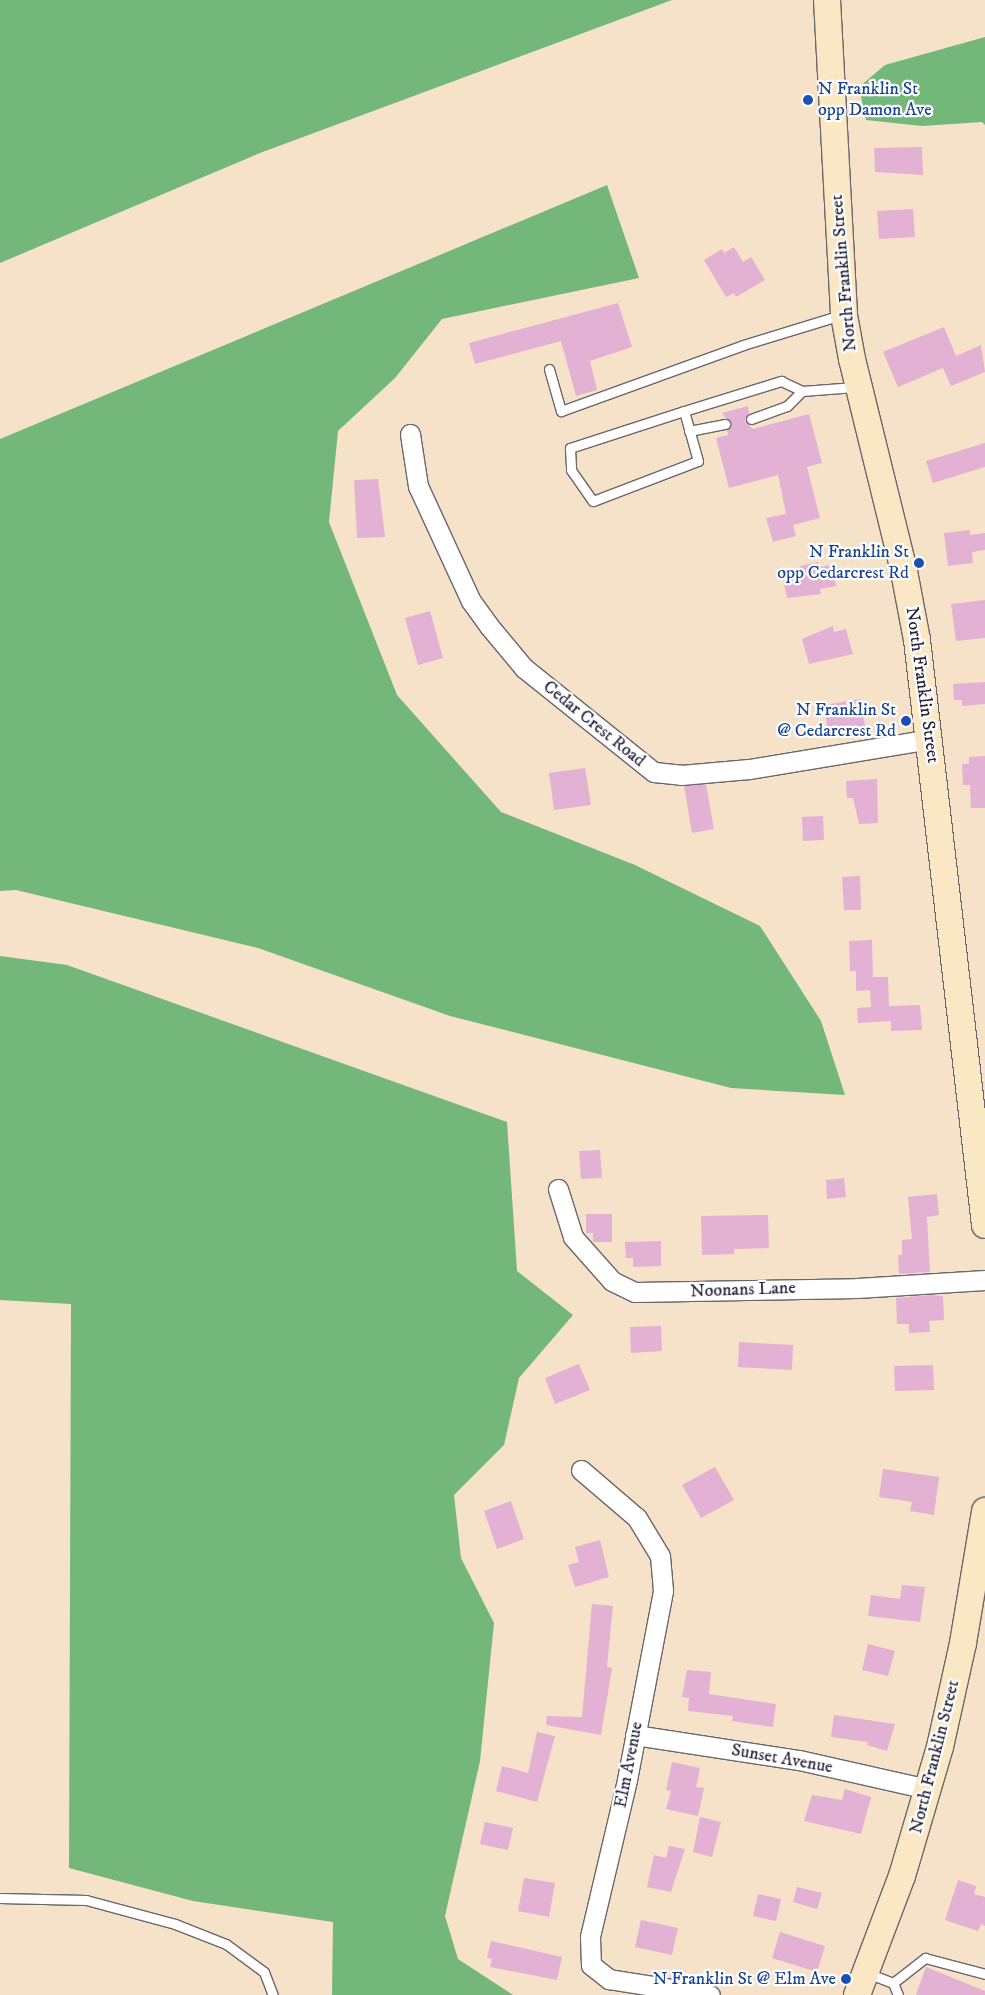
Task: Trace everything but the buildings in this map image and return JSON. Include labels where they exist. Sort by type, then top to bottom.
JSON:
[{"type":"main road","name":"North Franklin Street","points":[[827,0],[844,314],[858,387],[909,595],[930,739],[981,1156],[985,1225]]},
{"type":"main road","name":"North Franklin Street","points":[[862,1984],[902,1876],[928,1789],[961,1652],[985,1511]]},
{"type":"street","name":"Cedar Crest Road","points":[[410,434],[418,486],[471,601],[489,626],[524,668],[654,772],[680,775],[749,769],[930,739]]},
{"type":"street","name":"Noonans Lane","points":[[558,1189],[574,1237],[612,1281],[635,1292],[857,1288],[985,1280]]},
{"type":"street","name":"Elm Avenue","points":[[581,1470],[637,1518],[660,1556],[663,1590],[635,1735],[590,1937],[591,1965],[609,1979],[710,1995]]},
{"type":"street","name":"Sunset Avenue","points":[[635,1735],[799,1760],[928,1789]]},
{"type":"lane","points":[[549,369],[561,411],[743,345],[844,314]]},
{"type":"lane","points":[[684,411],[698,461],[593,501],[571,470],[570,448],[684,411],[781,382],[802,391],[858,387]]},
{"type":"lane","points":[[751,419],[787,406],[802,391]]},
{"type":"lane","points":[[689,431],[725,424]]},
{"type":"lane","points":[[0,1898],[86,1900],[175,1924],[226,1944],[264,1972],[274,1995]]},
{"type":"lane","points":[[862,1984],[893,1984],[925,1958],[985,1974]]},
{"type":"lane","points":[[893,1984],[898,1995]]},
{"type":"green space","points":[[0,0],[672,0],[260,153],[0,263]]},
{"type":"green space","points":[[985,37],[985,125],[982,122],[922,126],[866,120],[859,87],[885,65]]},
{"type":"green space","points":[[607,185],[639,278],[442,319],[395,378],[338,431],[329,522],[397,695],[501,812],[635,865],[760,926],[821,1021],[845,1095],[731,1088],[450,1016],[258,948],[16,890],[0,891],[0,439]]},
{"type":"green space","points":[[0,956],[67,965],[507,1122],[517,1271],[573,1315],[519,1378],[504,1445],[454,1495],[461,1558],[494,1623],[480,1761],[445,1916],[458,1959],[513,1995],[332,1995],[333,1922],[193,1901],[69,1868],[71,1304],[0,1300]]},
{"type":"place","name":"N Franklin St opp Damon Ave","points":[[808,100]]},
{"type":"place","name":"N Franklin St opp Cedarcrest Rd","points":[[919,563]]},
{"type":"place","name":"N Franklin St @ Cedarcrest Rd","points":[[906,721]]},
{"type":"place","name":"N Franklin St @ Elm Ave","points":[[846,1979]]}]
